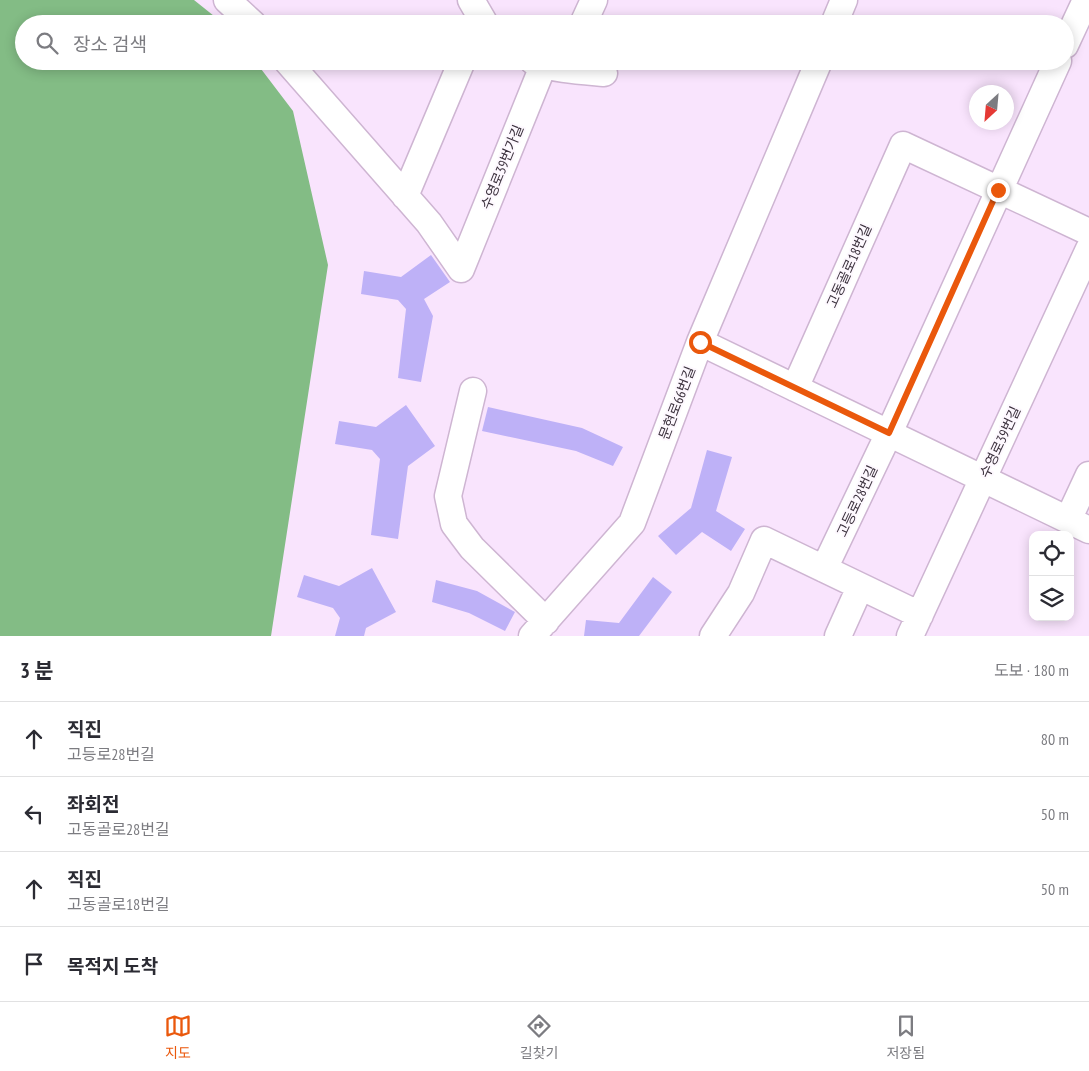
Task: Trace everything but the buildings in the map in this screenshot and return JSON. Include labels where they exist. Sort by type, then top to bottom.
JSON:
[{"type":"street","points":[[227,0],[243,15]]},
{"type":"street","points":[[587,15],[594,0]]},
{"type":"street","points":[[838,15],[844,0]]},
{"type":"street","points":[[1074,26],[1086,0]]},
{"type":"street","points":[[295,70],[405,196],[458,70]]},
{"type":"street","name":"수영로39번가길","points":[[405,196],[429,223],[461,269],[548,70]]},
{"type":"street","name":"수영로39번가길","points":[[586,70],[604,73]]},
{"type":"street","name":"문현로66번길","points":[[539,629],[632,523],[700,342],[815,70]]},
{"type":"street","points":[[1054,70],[998,190],[1089,232]]},
{"type":"street","name":"고동골로18번길","points":[[795,388],[903,144],[998,190]]},
{"type":"street","name":"고등로28번길","points":[[824,569],[889,433],[998,190]]},
{"type":"street","name":"수영로39번길","points":[[915,626],[1089,249]]},
{"type":"street","points":[[700,342],[1078,525],[1089,475]]},
{"type":"street","points":[[473,391],[448,496],[454,524],[539,629]]},
{"type":"street","points":[[713,636],[741,593],[764,540],[860,587],[915,626]]},
{"type":"street","points":[[838,636],[860,587]]},
{"type":"green space","points":[[0,0],[194,0],[213,15],[15,15],[15,70],[262,70],[293,111],[328,265],[271,636],[0,636]]},
{"type":"route","points":[[700,342],[889,433],[998,190]]}]
